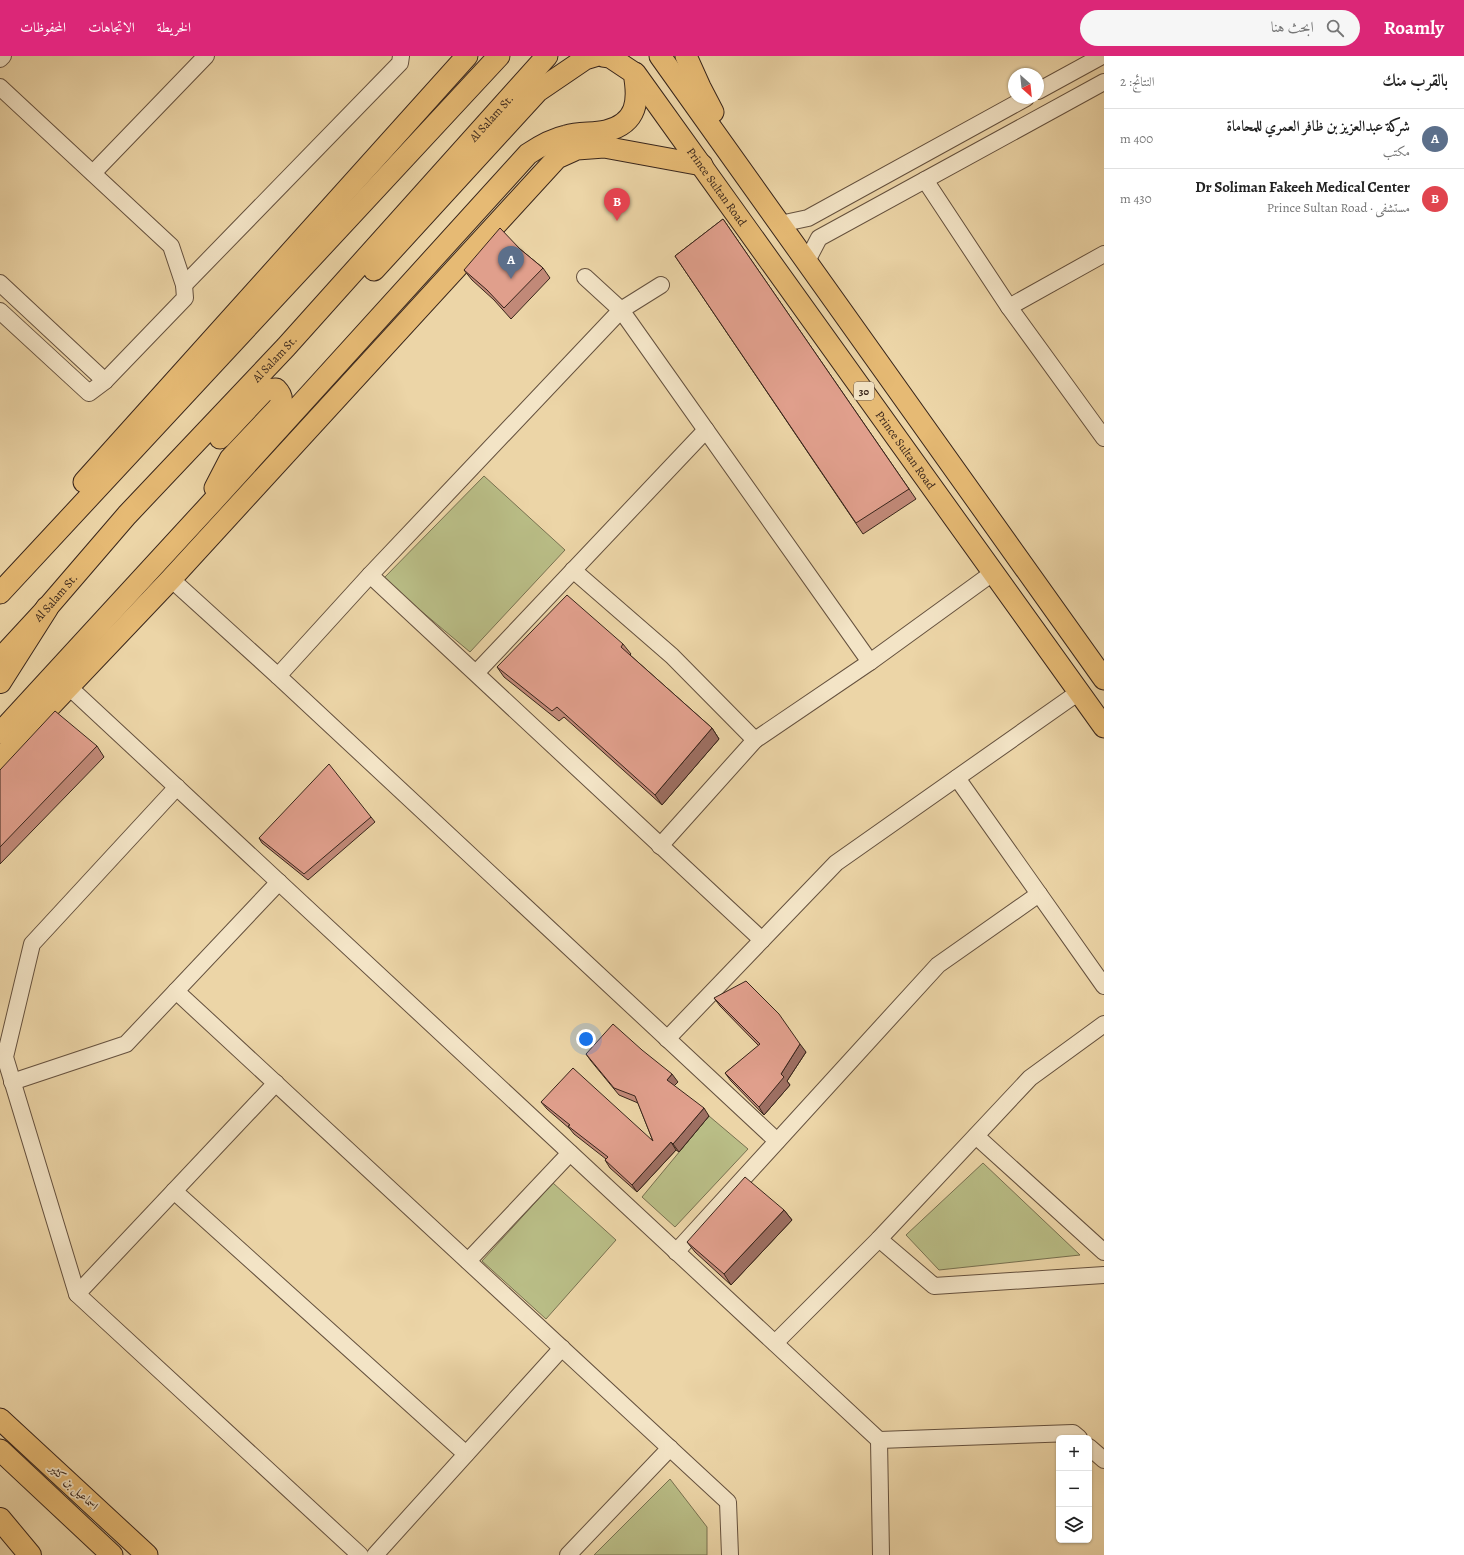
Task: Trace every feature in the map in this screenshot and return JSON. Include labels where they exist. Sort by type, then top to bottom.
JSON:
[{"type":"highway","points":[[0,682],[47,608]]},
{"type":"highway","points":[[0,1519],[30,1555]]},
{"type":"highway","points":[[0,1529],[30,1555]]},
{"type":"main road","points":[[0,583],[42,528],[467,56]]},
{"type":"main road","points":[[0,593],[499,56]]},
{"type":"main road","name":"Al Salam St.","points":[[0,659],[47,608],[127,515],[286,347],[547,56]]},
{"type":"main road","points":[[286,347],[319,330],[538,91],[585,58],[595,56]]},
{"type":"main road","name":"Prince Sultan Road","points":[[603,56],[629,64],[1104,727]]},
{"type":"main road","name":"30","points":[[660,56],[780,224],[806,263],[1104,679]]},
{"type":"main road","points":[[686,56],[700,87],[760,196]]},
{"type":"main road","points":[[0,733],[205,510],[528,154],[547,142],[568,135],[606,131],[620,126],[631,115],[636,104],[637,92],[629,64]]},
{"type":"main road","points":[[0,759],[171,579],[557,158],[577,149],[604,147],[702,165]]},
{"type":"main road","points":[[127,515],[204,455],[265,390],[276,389],[280,392],[282,401],[280,406],[230,459],[205,510]]},
{"type":"main road","name":"اسماعيل بن كثير","points":[[0,1419],[147,1555]]},
{"type":"main road","name":"اسماعيل بن كثير","points":[[0,1450],[112,1555]]},
{"type":"street","points":[[93,173],[206,56]]},
{"type":"street","points":[[184,285],[400,63],[402,56]]},
{"type":"street","points":[[1044,88],[1102,60]]},
{"type":"street","points":[[806,263],[819,238],[1104,82]]},
{"type":"street","points":[[0,87],[172,246],[184,285],[185,298],[104,381],[89,394],[0,311]]},
{"type":"street","points":[[780,224],[808,218],[1015,104]]},
{"type":"street","points":[[925,180],[1009,307],[1104,438]]},
{"type":"street","points":[[1009,307],[1104,254]]},
{"type":"street","points":[[585,277],[621,310],[870,662]]},
{"type":"street","points":[[0,283],[104,381]]},
{"type":"street","points":[[278,676],[370,575],[621,310],[661,284]]},
{"type":"street","points":[[476,673],[706,430]]},
{"type":"street","points":[[573,570],[672,656],[755,740]]},
{"type":"street","points":[[660,846],[755,740],[870,662],[994,572]]},
{"type":"street","points":[[370,575],[762,940]]},
{"type":"street","points":[[171,579],[278,676],[777,1141]]},
{"type":"street","points":[[69,687],[879,1440],[1073,1433],[1075,1435]]},
{"type":"street","points":[[667,1039],[836,863],[1079,692]]},
{"type":"street","points":[[957,778],[1104,986]]},
{"type":"street","points":[[177,788],[32,944],[5,1057],[77,1294],[360,1555]]},
{"type":"street","points":[[12,1082],[126,1044],[279,882]]},
{"type":"street","points":[[676,1252],[938,964],[1039,894]]},
{"type":"street","points":[[176,991],[728,1502],[730,1555]]},
{"type":"street","points":[[775,1343],[880,1239],[1030,1078],[1104,1024]]},
{"type":"street","points":[[77,1294],[276,1083]]},
{"type":"street","points":[[976,1136],[1104,1252]]},
{"type":"street","points":[[468,1261],[570,1153]]},
{"type":"street","points":[[174,1191],[466,1454]]},
{"type":"street","points":[[880,1239],[934,1286],[1104,1275]]},
{"type":"street","points":[[375,1555],[562,1348]]},
{"type":"street","points":[[879,1440],[880,1555]]},
{"type":"street","points":[[571,1554],[670,1448]]},
{"type":"street","points":[[1092,1450],[1104,1460]]},
{"type":"green space","points":[[484,476],[565,550],[470,652],[383,579]]},
{"type":"green space","points":[[709,1116],[748,1149],[675,1227],[642,1197]]},
{"type":"green space","points":[[983,1163],[1080,1255],[939,1270],[906,1235]]},
{"type":"green space","points":[[553,1183],[616,1240],[546,1319],[482,1261]]},
{"type":"green space","points":[[670,1479],[707,1527],[707,1555],[594,1555]]},
{"type":"building","points":[[723,219],[909,489],[856,523],[675,256]]},
{"type":"building","points":[[500,228],[520,249],[543,268],[504,308],[487,290],[464,270]]},
{"type":"building","points":[[567,595],[623,644],[621,647],[712,728],[655,795],[557,707],[552,711],[497,667]]},
{"type":"building","points":[[55,711],[97,746],[0,847],[0,770]]},
{"type":"building","points":[[329,764],[371,817],[304,874],[259,838]]},
{"type":"building","points":[[746,981],[779,1014],[800,1044],[781,1074],[784,1077],[759,1107],[725,1073],[760,1044],[714,998]]},
{"type":"building","points":[[613,1024],[672,1074],[667,1080],[704,1108],[673,1144],[671,1142],[632,1185],[605,1160],[608,1157],[568,1126],[570,1125],[541,1102],[573,1068],[653,1141],[635,1096],[614,1088],[586,1054]]},
{"type":"building","points":[[745,1177],[784,1210],[724,1274],[687,1242]]},
{"type":"place","name":"Dr Soliman Fakeeh Medical Center","points":[[617,221]]},
{"type":"place","name":"شركة عبدالعزيز بن ظافر العمري للمحاماة","points":[[511,279]]}]
